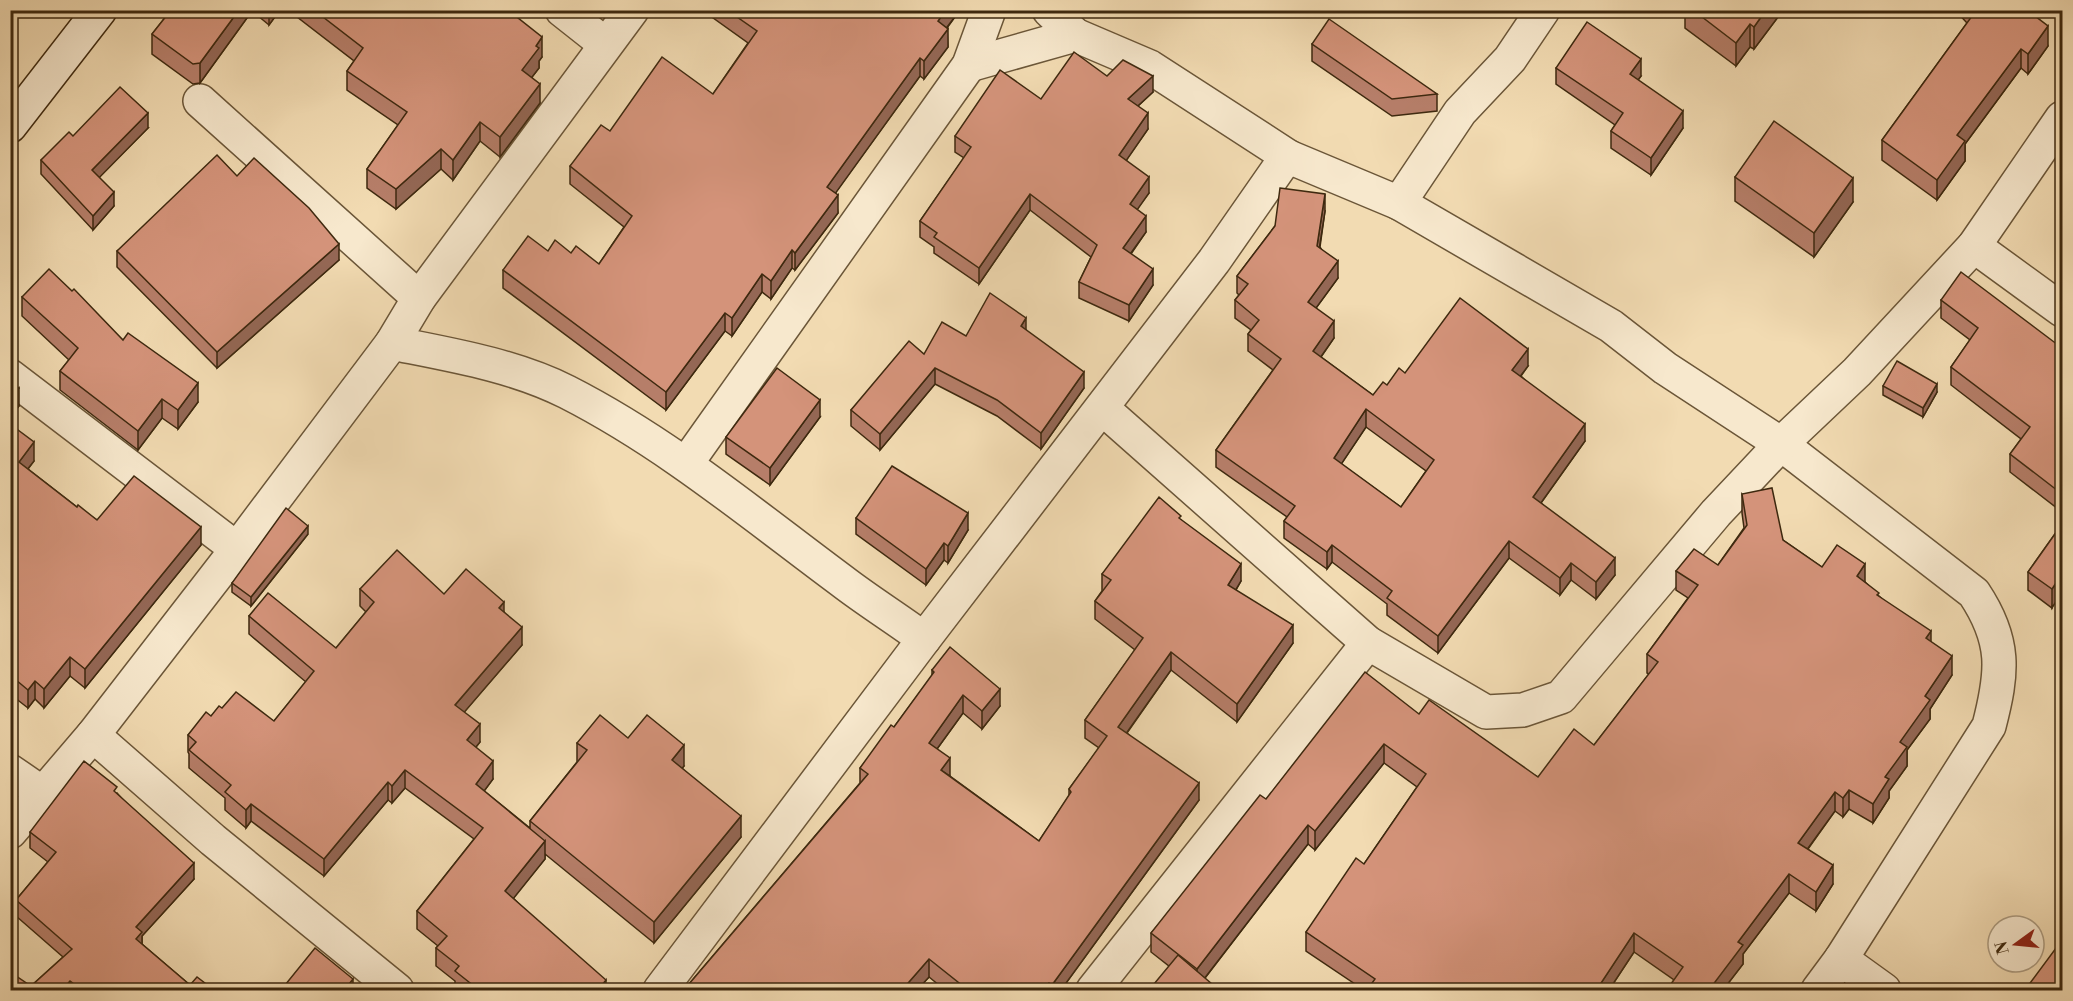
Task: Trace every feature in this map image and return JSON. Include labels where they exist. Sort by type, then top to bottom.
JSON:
[{"type":"street","points":[[10,126],[100,10]]},
{"type":"street","points":[[562,10],[605,44]]},
{"type":"street","points":[[10,832],[93,735],[237,549],[392,342],[419,298],[632,10]]},
{"type":"street","points":[[686,464],[969,65],[989,10]]},
{"type":"street","points":[[1049,10],[1075,35],[1150,67],[1289,157],[1399,203],[1611,326],[1665,368],[1781,444],[1974,593],[1988,614],[1998,647],[2000,683],[1989,726],[1841,959],[1818,990]]},
{"type":"street","points":[[1399,203],[1460,112],[1510,59],[1543,10]]},
{"type":"street","points":[[969,65],[1075,35]]},
{"type":"street","points":[[200,101],[419,298]]},
{"type":"street","points":[[1102,408],[1368,643],[1486,712],[1523,710],[1562,698],[1716,513],[1781,444],[1857,372],[1974,246],[2062,118]]},
{"type":"street","points":[[660,990],[924,639],[1102,408],[1289,157]]},
{"type":"street","points":[[1974,246],[2062,310]]},
{"type":"street","points":[[392,342],[507,368],[566,392],[630,427],[686,464],[842,581],[924,639]]},
{"type":"street","points":[[10,376],[237,549]]},
{"type":"street","points":[[1093,990],[1368,643]]},
{"type":"street","points":[[93,735],[213,840],[397,990]]},
{"type":"street","points":[[10,771],[42,793]]},
{"type":"street","points":[[1841,959],[1884,990]]},
{"type":"building","points":[[171,10],[239,10],[200,63],[193,64],[152,34]]},
{"type":"building","points":[[314,10],[508,10],[542,37],[536,46],[539,48],[522,70],[540,84],[500,137],[480,122],[453,160],[441,149],[396,189],[367,169],[407,112],[347,71],[363,48]]},
{"type":"building","points":[[727,10],[946,10],[938,21],[948,29],[924,61],[920,58],[827,187],[838,195],[795,253],[792,250],[771,281],[762,274],[732,318],[725,313],[666,392],[503,270],[528,236],[548,251],[555,240],[571,253],[576,246],[599,264],[632,216],[570,166],[601,125],[610,131],[662,57],[713,94],[757,31]]},
{"type":"building","points":[[1693,10],[1766,10],[1754,27],[1750,24],[1736,43]]},
{"type":"building","points":[[1974,10],[2027,10],[2048,26],[2028,54],[2021,49],[1957,135],[1965,141],[1937,180],[1882,140],[1975,12]]},
{"type":"building","points":[[1329,19],[1437,94],[1392,99],[1312,44]]},
{"type":"building","points":[[1587,22],[1641,59],[1630,74],[1683,111],[1651,158],[1611,131],[1623,113],[1556,68]]},
{"type":"building","points":[[1074,52],[1107,76],[1123,60],[1153,76],[1128,99],[1148,113],[1119,155],[1149,177],[1130,204],[1146,216],[1123,248],[1153,269],[1129,305],[1079,282],[1097,245],[1030,194],[979,268],[934,237],[937,233],[920,221],[971,147],[955,136],[1000,70],[1041,99]]},
{"type":"building","points":[[120,87],[148,113],[92,170],[114,192],[93,216],[41,160],[69,132],[73,136]]},
{"type":"building","points":[[1774,121],[1853,178],[1814,233],[1735,177]]},
{"type":"building","points":[[217,155],[237,176],[254,158],[309,208],[339,244],[217,352],[117,251]]},
{"type":"building","points":[[1280,188],[1325,194],[1317,246],[1338,261],[1308,302],[1334,321],[1313,351],[1373,395],[1383,382],[1387,385],[1399,368],[1405,373],[1460,298],[1528,349],[1512,370],[1585,424],[1533,497],[1615,558],[1596,582],[1571,563],[1560,578],[1509,541],[1438,636],[1387,598],[1392,591],[1332,545],[1327,552],[1284,521],[1295,506],[1216,450],[1281,359],[1248,334],[1259,320],[1235,300],[1248,284],[1237,276],[1275,226]],"holes":[[[1366,409],[1434,460],[1401,507],[1334,458]]]},
{"type":"building","points":[[49,269],[72,291],[74,289],[123,340],[128,333],[198,383],[178,410],[162,399],[138,431],[60,371],[78,348],[22,297]]},
{"type":"building","points":[[1961,272],[2062,348],[2062,494],[2010,454],[2030,427],[1951,367],[1978,328],[1941,300]]},
{"type":"building","points":[[990,293],[1026,318],[1021,326],[1084,372],[1041,433],[997,400],[935,368],[880,434],[851,410],[909,341],[924,354],[942,322],[966,336]]},
{"type":"building","points":[[1897,361],[1937,384],[1923,408],[1883,386]]},
{"type":"building","points":[[777,368],[820,400],[770,468],[726,437]]},
{"type":"building","points":[[10,381],[19,388],[10,399]]},
{"type":"building","points":[[10,424],[34,442],[19,462],[97,520],[134,476],[201,527],[85,669],[70,657],[44,689],[35,681],[28,690],[10,675]]},
{"type":"building","points":[[892,466],[968,513],[948,546],[944,543],[926,569],[856,518]]},
{"type":"building","points":[[1772,488],[1783,540],[1822,567],[1837,545],[1865,564],[1857,576],[1879,593],[1877,595],[1931,631],[1926,638],[1952,656],[1925,696],[1930,700],[1900,742],[1907,747],[1885,777],[1889,779],[1873,804],[1849,790],[1843,798],[1835,792],[1798,843],[1833,865],[1816,892],[1789,874],[1738,942],[1743,945],[1709,990],[1680,990],[1671,984],[1683,967],[1634,933],[1599,986],[1604,990],[1367,990],[1375,979],[1306,932],[1356,858],[1364,864],[1426,774],[1384,744],[1315,831],[1308,825],[1197,969],[1151,933],[1260,795],[1266,799],[1365,672],[1419,714],[1429,700],[1538,777],[1574,729],[1594,745],[1658,662],[1647,654],[1698,585],[1676,571],[1694,549],[1718,565],[1747,525],[1742,494]]},
{"type":"building","points":[[1159,497],[1181,516],[1179,518],[1241,564],[1228,585],[1293,625],[1237,704],[1171,652],[1118,727],[1199,783],[1052,985],[1049,983],[1044,990],[968,990],[929,959],[902,990],[696,990],[689,984],[868,774],[860,768],[891,725],[894,727],[950,647],[1000,689],[982,711],[963,695],[929,743],[950,758],[941,770],[1039,841],[1071,792],[1069,789],[1107,736],[1085,720],[1143,638],[1095,601],[1111,580],[1102,574]]},
{"type":"building","points":[[286,508],[308,526],[251,597],[232,583]]},
{"type":"building","points":[[2062,524],[2062,574],[2052,589],[2028,572]]},
{"type":"building","points":[[397,550],[444,594],[466,569],[504,602],[499,608],[522,627],[455,705],[480,724],[467,740],[493,761],[476,784],[545,841],[505,891],[606,980],[598,990],[479,990],[455,971],[459,966],[436,948],[447,936],[417,911],[483,828],[405,770],[392,786],[388,782],[324,859],[251,804],[246,810],[225,792],[231,785],[189,750],[196,742],[188,735],[206,712],[211,716],[219,706],[222,708],[236,692],[274,721],[314,671],[249,616],[268,593],[336,648],[374,602],[360,589]]},
{"type":"building","points":[[600,715],[628,738],[647,715],[684,745],[672,760],[741,816],[654,922],[530,821],[587,750],[577,743]]},
{"type":"building","points":[[84,761],[117,787],[114,791],[194,863],[136,927],[142,932],[136,939],[190,985],[197,977],[214,990],[82,990],[70,981],[62,990],[10,990],[10,972],[31,986],[72,949],[16,900],[56,852],[30,832]]},
{"type":"building","points":[[2062,940],[2062,990],[2025,990],[2037,974],[2046,974],[2046,962]]},
{"type":"building","points":[[315,948],[353,979],[349,984],[357,990],[281,990]]},
{"type":"building","points":[[1178,955],[1219,990],[1149,990]]},
{"type":"building","points":[[1283,985],[1289,990],[1279,990]]}]
